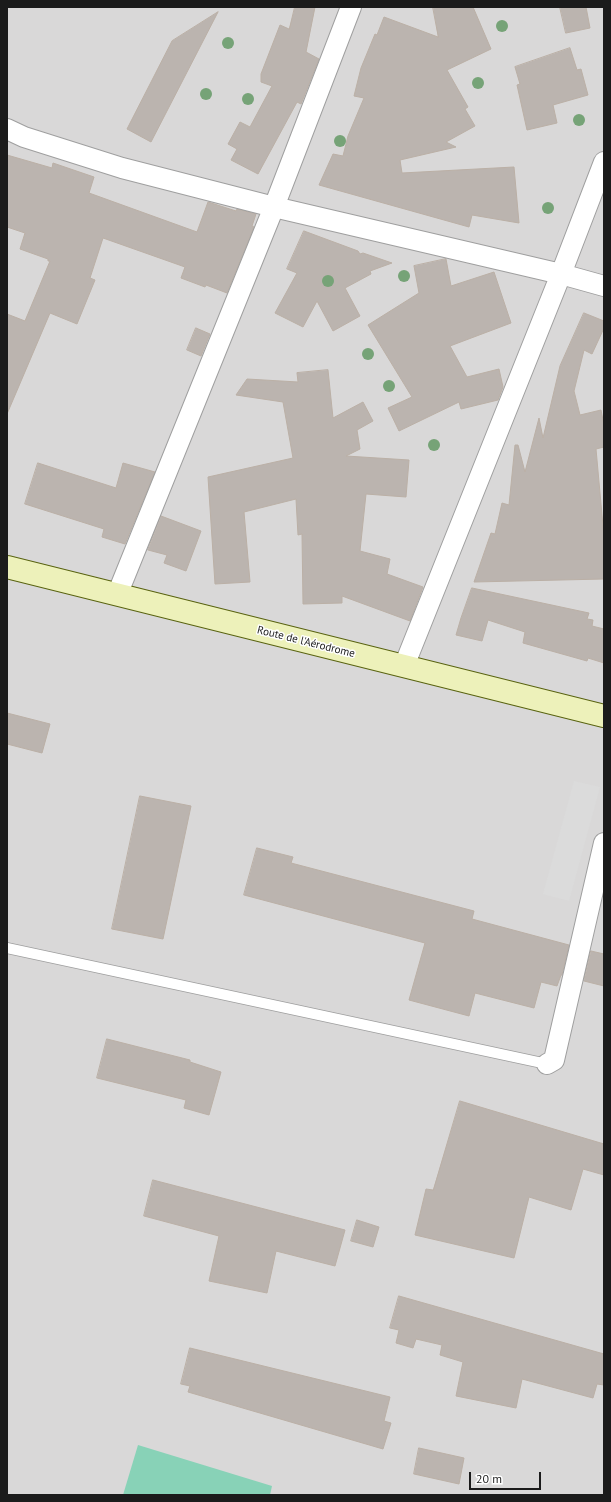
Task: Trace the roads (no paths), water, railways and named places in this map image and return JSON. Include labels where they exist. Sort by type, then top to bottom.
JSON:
[{"type":"street","points":[[117,595],[274,207],[351,7]]},
{"type":"street","points":[[7,130],[24,137],[122,168],[274,207],[561,274],[604,286]]},
{"type":"street","points":[[404,666],[561,274],[604,162]]},
{"type":"street","name":"Route de l'Aérodrome","points":[[7,567],[604,716]]},
{"type":"street","points":[[547,1064],[554,1060],[604,843]]},
{"type":"lane","points":[[7,948],[547,1064]]}]
